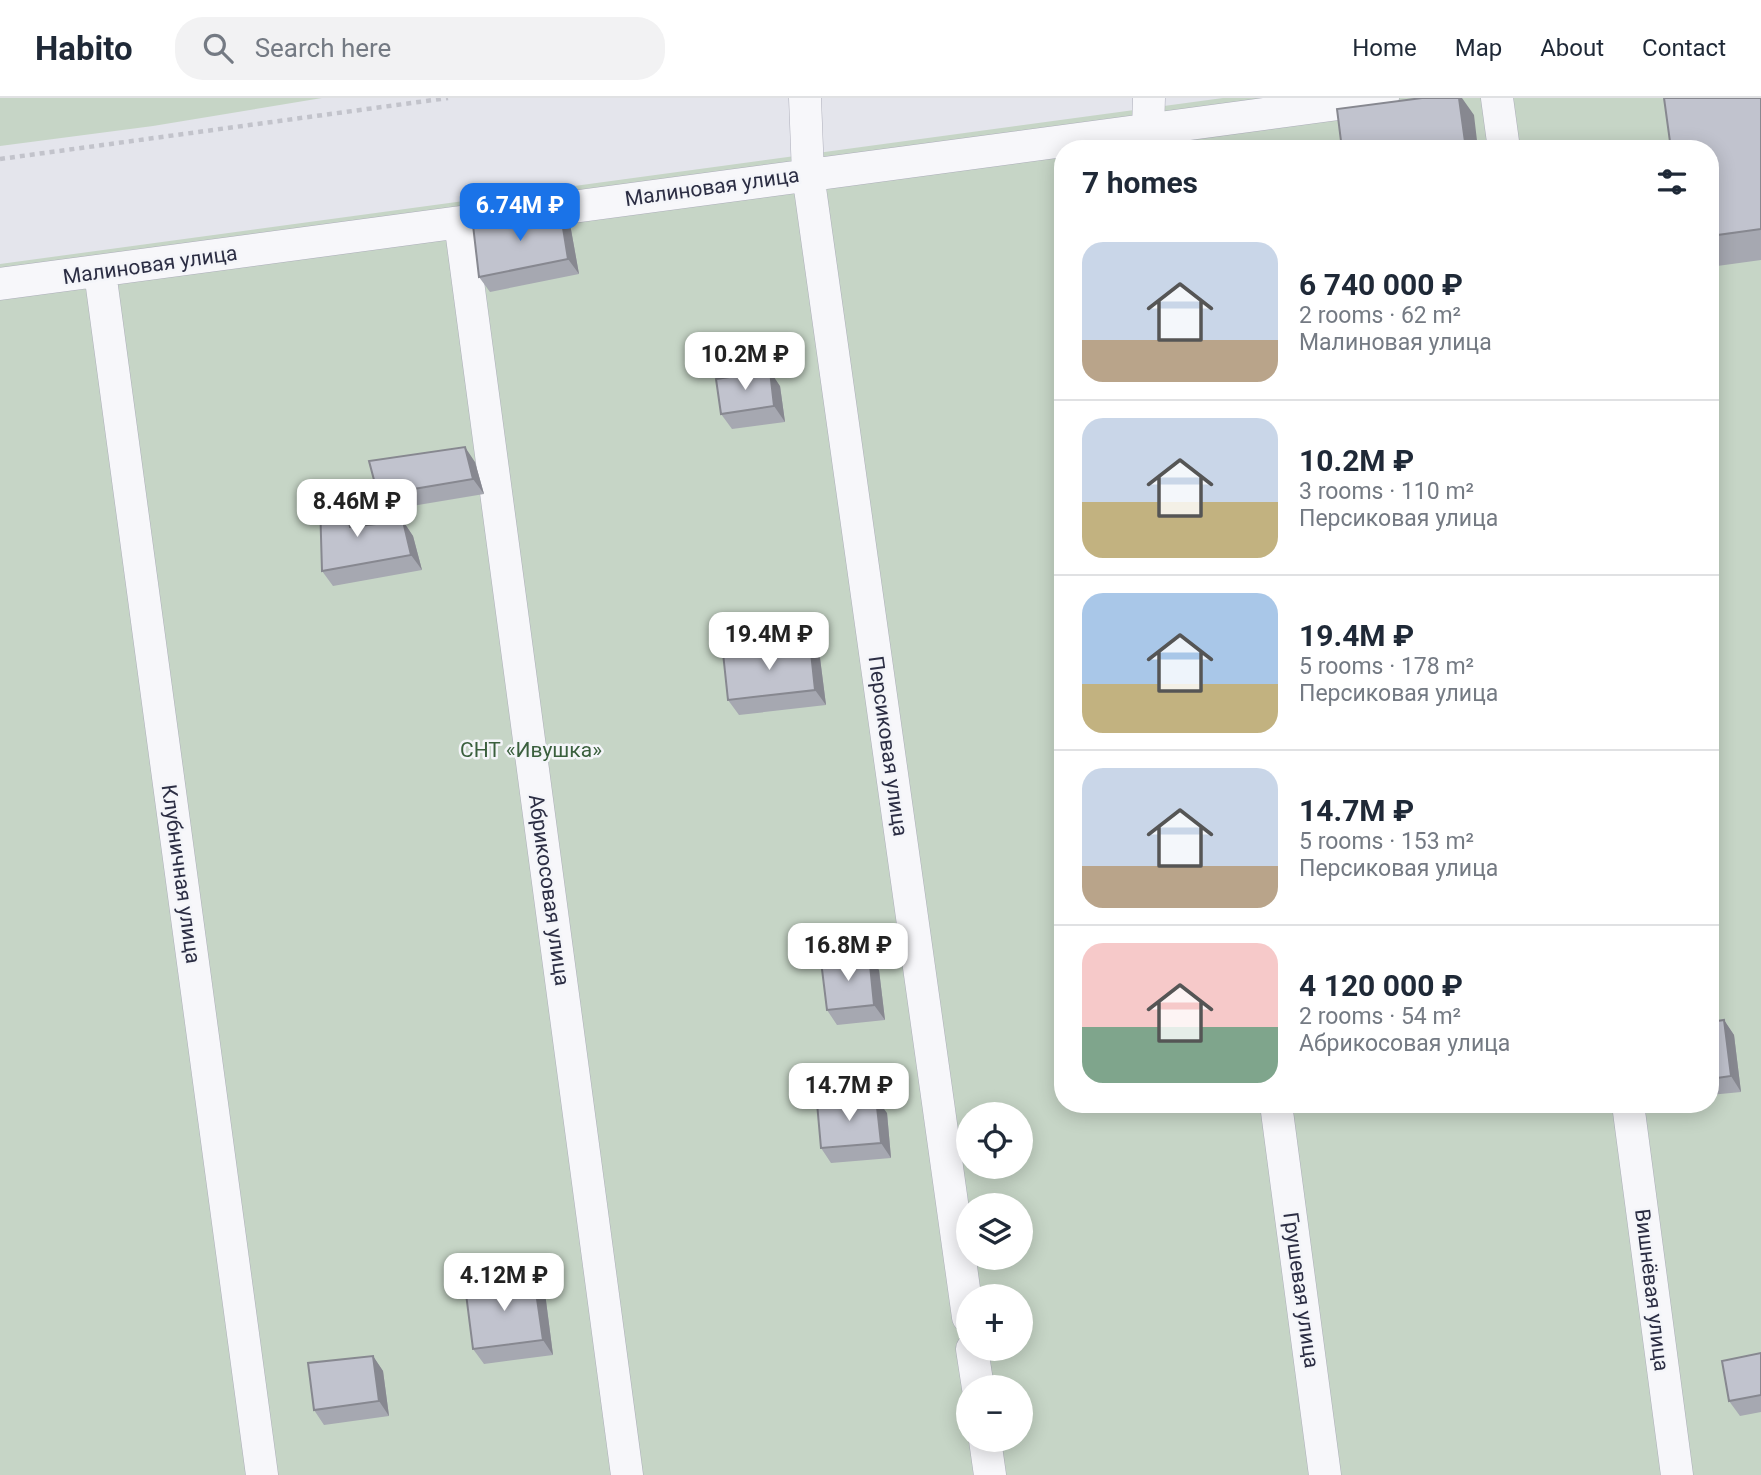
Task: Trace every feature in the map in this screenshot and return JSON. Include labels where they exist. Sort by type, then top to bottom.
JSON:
[{"type":"street","name":"Персиковая улица","points":[[806,98],[808,174],[963,1284]]},
{"type":"street","name":"Малиновая улица","points":[[0,284],[1149,125],[1382,98]]},
{"type":"street","points":[[1497,98],[1503,140]]},
{"type":"street","name":"Абрикосовая улица","points":[[460,222],[627,1475]]},
{"type":"street","name":"Клубничная улица","points":[[100,272],[261,1475]]},
{"type":"street","name":"Грушевая улица","points":[[1277,1113],[1325,1475]]},
{"type":"street","name":"Вишнёвая улица","points":[[1629,1113],[1676,1475]]},
{"type":"street","points":[[987,1452],[990,1475]]},
{"type":"path","points":[[0,159],[448,98]]},
{"type":"green space","points":[[0,98],[322,98],[153,126],[0,146]]},
{"type":"green space","name":"СНТ «Ивушка»","points":[[1223,98],[1761,98],[1761,1475],[0,1475],[0,264]]},
{"type":"building","points":[[1422,98],[1459,98],[1465,140],[1341,140],[1337,109]]},
{"type":"building","points":[[1664,98],[1761,98],[1761,229],[1719,235],[1719,140],[1670,140]]},
{"type":"building","points":[[560,209],[568,259],[479,277],[473,225]]},
{"type":"building","points":[[770,371],[774,406],[721,414],[716,379]]},
{"type":"building","points":[[465,447],[473,479],[378,495],[369,461]]},
{"type":"building","points":[[344,495],[350,527],[403,521],[411,555],[322,571],[320,502]]},
{"type":"building","points":[[810,643],[815,690],[728,700],[723,653]]},
{"type":"building","points":[[869,955],[874,1005],[827,1010],[821,961]]},
{"type":"building","points":[[1724,1020],[1731,1076],[1719,1078],[1719,1021]]},
{"type":"building","points":[[876,1098],[881,1143],[821,1148],[817,1103]]},
{"type":"building","points":[[534,1278],[543,1340],[473,1349],[465,1286]]},
{"type":"building","points":[[1761,1353],[1761,1395],[1729,1401],[1722,1361]]},
{"type":"building","points":[[373,1356],[379,1401],[314,1410],[308,1363]]}]
